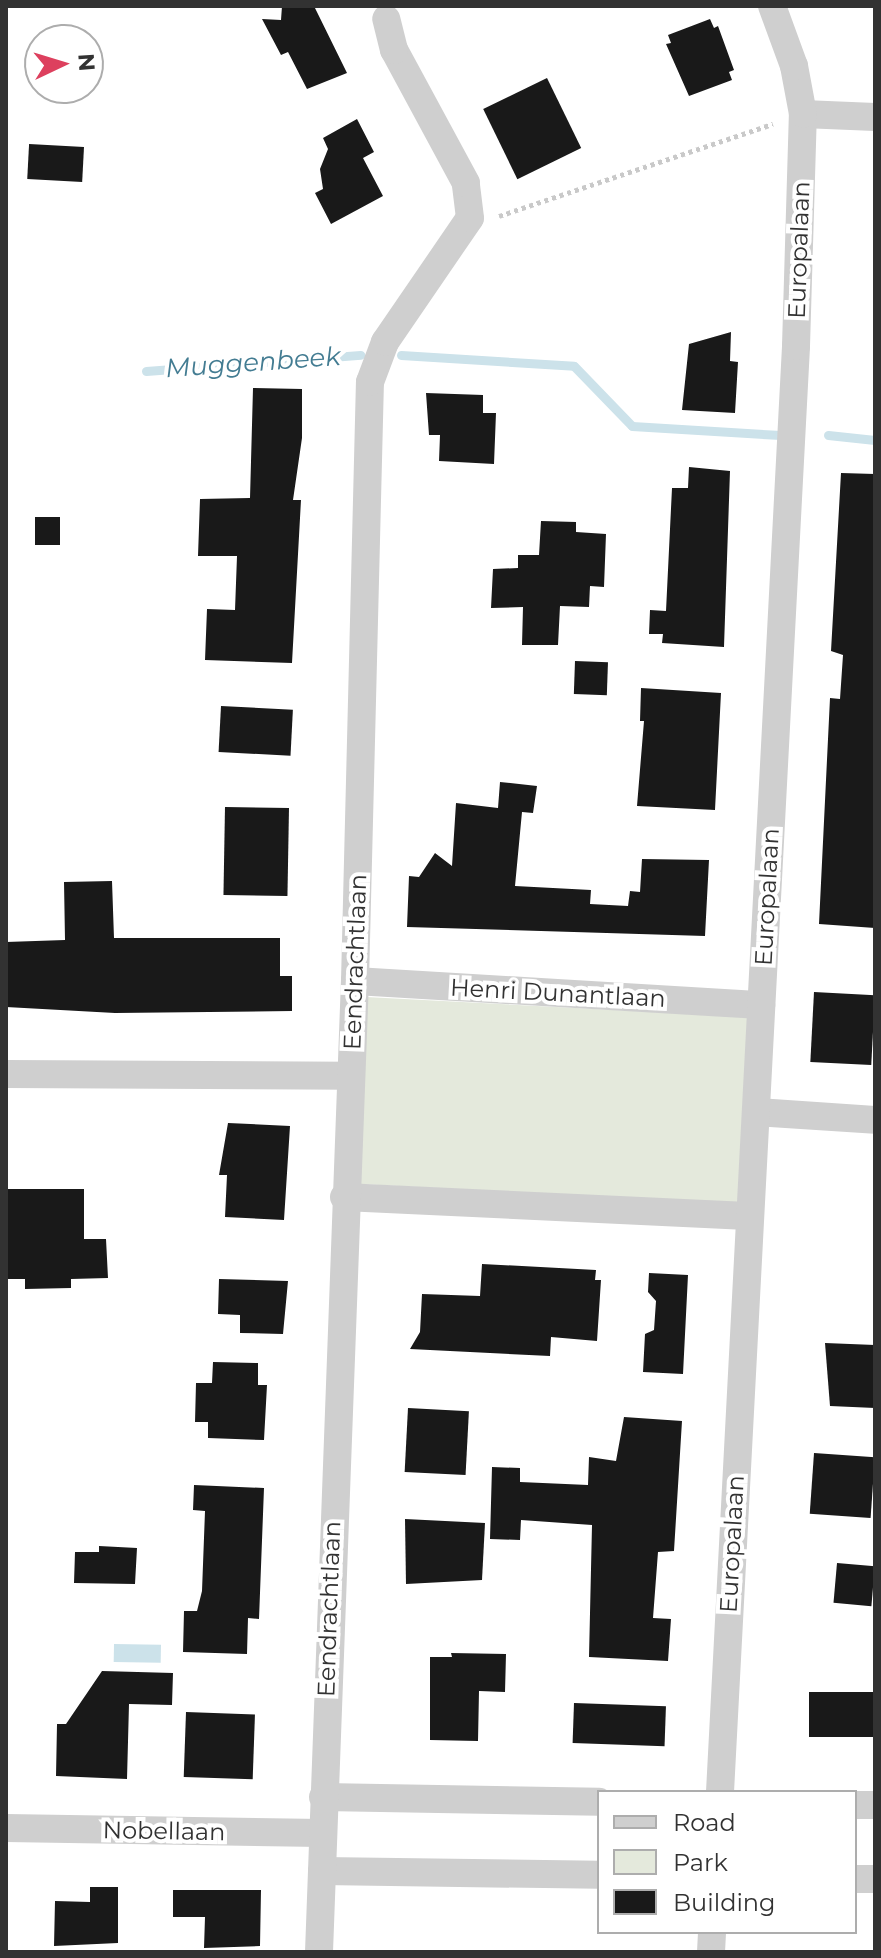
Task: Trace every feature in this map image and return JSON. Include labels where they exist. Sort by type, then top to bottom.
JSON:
[{"type":"street","name":"Europalaan","points":[[720,1790],[803,114],[794,66],[772,6]]},
{"type":"street","points":[[386,19],[394,50],[466,183],[470,218]]},
{"type":"street","points":[[803,114],[875,117]]},
{"type":"street","name":"Eendrachtlaan","points":[[319,1952],[344,1197],[355,981],[370,382],[385,342],[470,218]]},
{"type":"street","name":"Henri Dunantlaan","points":[[355,981],[761,1005]]},
{"type":"street","points":[[6,1074],[350,1076]]},
{"type":"street","points":[[756,1112],[875,1120]]},
{"type":"street","points":[[344,1197],[748,1216]]},
{"type":"street","points":[[323,1797],[597,1802]]},
{"type":"street","name":"Nobellaan","points":[[6,1828],[322,1833]]},
{"type":"street","points":[[322,1871],[597,1875]]},
{"type":"path","points":[[470,218],[507,215],[803,114]]},
{"type":"green space","points":[[366,997],[747,1017],[738,1204],[356,1184]]},
{"type":"water","points":[[114,1644],[161,1645],[161,1663],[114,1662]]},
{"type":"building","points":[[282,6],[314,6],[347,73],[307,89],[288,52],[281,55],[262,19],[281,20]]},
{"type":"building","points":[[710,19],[714,28],[718,26],[734,70],[729,72],[732,80],[689,96],[666,44],[671,43],[668,35]]},
{"type":"building","points":[[547,78],[581,148],[517,179],[483,109]]},
{"type":"building","points":[[357,119],[374,152],[363,158],[383,196],[331,224],[315,193],[323,189],[320,169],[328,149],[323,138]]},
{"type":"building","points":[[29,144],[84,147],[82,182],[27,179]]},
{"type":"building","points":[[731,332],[730,361],[738,362],[735,413],[682,410],[689,344]]},
{"type":"building","points":[[253,388],[302,389],[302,438],[293,500],[301,500],[292,663],[205,660],[207,609],[235,610],[237,556],[198,556],[200,499],[250,498]]},
{"type":"building","points":[[426,393],[483,395],[483,413],[496,413],[494,464],[439,461],[440,435],[429,435]]},
{"type":"building","points":[[689,467],[730,471],[724,647],[662,643],[663,634],[649,634],[650,610],[666,611],[672,488],[688,488]]},
{"type":"building","points":[[841,473],[875,474],[875,928],[819,924],[830,698],[840,699],[843,655],[831,651]]},
{"type":"building","points":[[35,517],[60,517],[60,545],[35,545]]},
{"type":"building","points":[[541,521],[576,522],[576,532],[606,534],[604,587],[590,586],[589,607],[560,606],[558,645],[522,645],[523,607],[491,608],[493,569],[518,568],[518,555],[539,555]]},
{"type":"building","points":[[575,661],[608,662],[607,695],[574,694]]},
{"type":"building","points":[[641,688],[721,693],[715,810],[637,806],[644,721],[640,721]]},
{"type":"building","points":[[221,706],[293,710],[290,756],[219,752]]},
{"type":"building","points":[[500,782],[537,786],[533,813],[522,812],[515,886],[591,890],[590,904],[628,906],[630,891],[640,892],[642,859],[709,860],[705,936],[407,927],[409,876],[419,877],[435,853],[452,866],[456,803],[498,808]]},
{"type":"building","points":[[225,807],[289,808],[287,896],[223,895]]},
{"type":"building","points":[[112,881],[114,938],[280,938],[280,976],[292,976],[292,1011],[115,1013],[6,1007],[6,942],[65,940],[64,882]]},
{"type":"building","points":[[814,992],[875,995],[871,1065],[810,1062]]},
{"type":"building","points":[[228,1123],[290,1126],[284,1220],[225,1217],[227,1175],[219,1175]]},
{"type":"building","points":[[6,1189],[84,1189],[84,1239],[106,1239],[108,1278],[71,1279],[71,1288],[25,1289],[25,1279],[6,1279]]},
{"type":"building","points":[[482,1264],[596,1270],[595,1280],[601,1280],[597,1341],[551,1337],[550,1356],[410,1349],[420,1332],[422,1294],[480,1296]]},
{"type":"building","points":[[649,1273],[688,1275],[683,1374],[643,1372],[645,1334],[654,1330],[656,1301],[648,1292]]},
{"type":"building","points":[[219,1279],[288,1281],[283,1334],[240,1333],[240,1315],[218,1314]]},
{"type":"building","points":[[825,1343],[875,1345],[875,1408],[830,1406]]},
{"type":"building","points":[[213,1362],[258,1363],[258,1385],[267,1385],[264,1440],[208,1438],[208,1422],[195,1422],[196,1383],[212,1383]]},
{"type":"building","points":[[408,1408],[469,1411],[466,1475],[405,1472]]},
{"type":"building","points":[[624,1417],[682,1421],[674,1551],[658,1552],[653,1618],[671,1619],[668,1661],[589,1657],[592,1525],[521,1520],[520,1540],[490,1539],[492,1467],[520,1468],[520,1482],[588,1485],[589,1457],[616,1461]]},
{"type":"building","points":[[814,1453],[875,1457],[871,1518],[810,1514]]},
{"type":"building","points":[[194,1485],[264,1488],[259,1619],[248,1618],[247,1654],[183,1652],[184,1611],[197,1611],[202,1591],[205,1511],[193,1510]]},
{"type":"building","points":[[405,1519],[485,1523],[482,1580],[406,1584]]},
{"type":"building","points":[[99,1546],[137,1548],[135,1584],[74,1583],[75,1552],[99,1552]]},
{"type":"building","points":[[837,1563],[875,1566],[871,1606],[834,1603]]},
{"type":"building","points":[[451,1653],[506,1654],[505,1692],[479,1691],[478,1741],[430,1740],[430,1657],[452,1657]]},
{"type":"building","points":[[102,1671],[173,1673],[172,1705],[129,1704],[127,1779],[56,1776],[57,1724],[66,1724]]},
{"type":"building","points":[[809,1692],[875,1692],[875,1737],[809,1737]]},
{"type":"building","points":[[574,1703],[666,1706],[665,1746],[573,1743]]},
{"type":"building","points":[[186,1712],[255,1714],[253,1779],[184,1777]]},
{"type":"building","points":[[90,1887],[118,1887],[118,1943],[54,1946],[55,1901],[90,1902]]},
{"type":"building","points":[[173,1890],[261,1890],[260,1946],[204,1948],[205,1917],[173,1917]]},
{"type":"waterway","name":"Muggenbeek","points":[[146,371],[360,355]]},
{"type":"waterway","name":"Muggenbeek","points":[[401,355],[574,366],[632,426],[781,435]]},
{"type":"waterway","name":"Muggenbeek","points":[[828,435],[875,440]]}]
